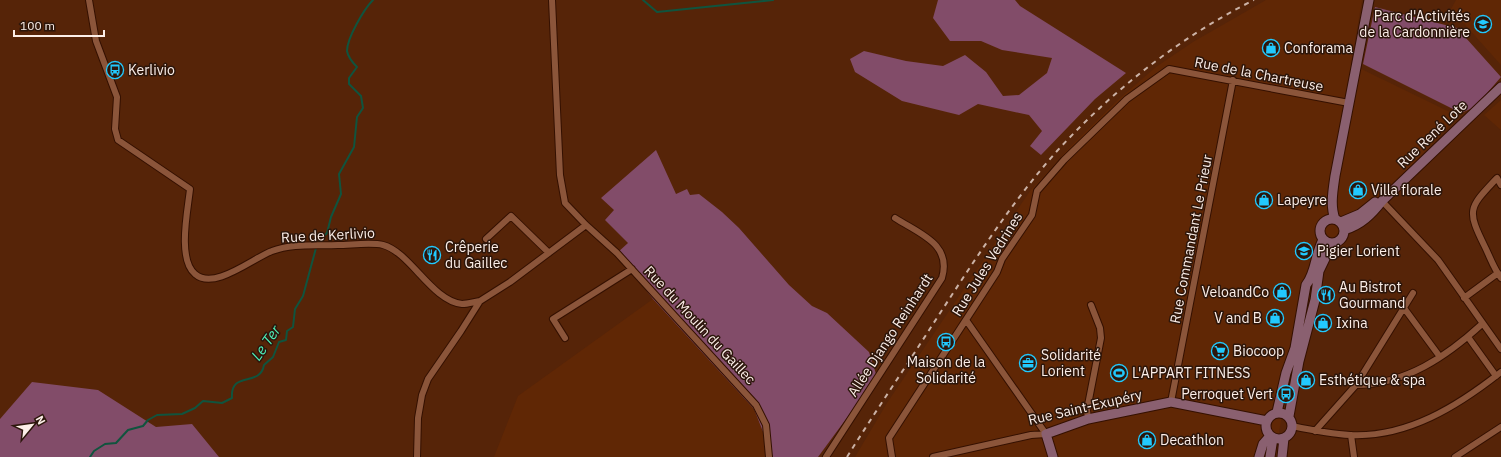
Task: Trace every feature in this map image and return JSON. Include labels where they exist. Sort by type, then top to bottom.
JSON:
[{"type":"main road","points":[[1277,412],[1286,373],[1295,348],[1306,286],[1311,279],[1317,251],[1323,240],[1320,230],[1332,196],[1369,0]]},
{"type":"main road","name":"Rue René Lote","points":[[1340,224],[1360,214],[1375,202],[1382,201],[1501,87]]},
{"type":"main road","points":[[1260,457],[1263,444],[1272,437],[1284,438],[1290,434],[1292,426],[1289,416],[1299,361],[1315,300],[1319,271],[1332,244],[1341,240],[1340,224],[1333,214],[1332,196]]},
{"type":"main road","points":[[1324,222],[1340,224]]},
{"type":"main road","points":[[1323,240],[1332,244]]},
{"type":"main road","name":"Rue Saint-Exupéry","points":[[1046,434],[1088,419],[1172,402],[1267,421]]},
{"type":"main road","points":[[1270,457],[1272,437],[1266,429],[1267,421],[1271,415],[1277,412],[1289,416]]},
{"type":"main road","points":[[1046,434],[1053,457]]},
{"type":"main road","points":[[1282,457],[1284,438]]},
{"type":"street","name":"Rue de Kerlivio","points":[[90,0],[96,41],[116,97],[115,129],[118,140],[190,189],[184,248],[188,264],[194,274],[205,280],[224,276],[272,251],[292,246],[382,244],[398,252],[420,276],[452,302],[463,304],[480,301]]},
{"type":"street","name":"Rue du Moulin du Gaillec","points":[[552,0],[560,175],[564,203],[617,253],[756,405],[768,432],[769,457]]},
{"type":"street","name":"Rue de la Chartreuse","points":[[1165,71],[1170,69],[1349,103]]},
{"type":"street","name":"Rue Jules Vedrines","points":[[892,457],[889,438],[997,272],[1002,259],[1032,215],[1037,191],[1064,160],[1127,98],[1165,71]]},
{"type":"street","name":"Rue Commandant Le Prieur","points":[[1172,402],[1233,80]]},
{"type":"street","points":[[1464,298],[1499,275],[1474,227],[1472,216],[1479,197],[1497,178],[1501,185]]},
{"type":"street","points":[[1382,201],[1438,260],[1501,349]]},
{"type":"street","points":[[486,239],[511,216],[549,253]]},
{"type":"street","name":"Allée Django Reinhardt","points":[[826,457],[942,278],[944,270],[943,256],[937,245],[895,218]]},
{"type":"street","points":[[417,457],[418,418],[422,395],[428,379],[462,331],[480,301],[510,282],[586,225]]},
{"type":"street","points":[[565,338],[553,318],[632,269]]},
{"type":"street","points":[[1315,431],[1356,385],[1413,293]]},
{"type":"street","points":[[1088,419],[1087,410],[1101,338],[1100,328],[1091,305]]},
{"type":"street","points":[[1404,308],[1440,357]]},
{"type":"street","points":[[966,320],[1046,434]]},
{"type":"street","points":[[1356,385],[1387,381],[1408,375],[1426,367],[1468,337],[1482,324]]},
{"type":"street","points":[[1292,426],[1315,431],[1351,435],[1388,432],[1429,419],[1458,403],[1498,374],[1468,337]]},
{"type":"street","points":[[1455,457],[1501,427]]},
{"type":"street","name":"Rue Saint-Exupéry","points":[[934,457],[1031,435],[1046,434]]},
{"type":"street","points":[[1351,435],[1354,457]]},
{"type":"shaded area","points":[[938,0],[1015,0],[1020,6],[1126,73],[1095,99],[1041,155],[1030,146],[1042,131],[1029,115],[978,104],[959,115],[902,101],[855,72],[850,59],[864,51],[906,61],[943,66],[965,55],[986,72],[1003,96],[1019,95],[1047,73],[1052,58],[1002,50],[981,41],[950,41],[933,18]]},
{"type":"shaded area","points":[[1266,0],[1362,0],[1351,64],[1458,116],[1350,233],[1325,268],[1288,378],[1275,457],[855,457],[887,403],[1030,191],[1071,146],[1119,99],[1156,67],[1193,42]]},
{"type":"shaded area","name":"Parc d'Activités de la Cardonnière","points":[[1456,0],[1501,0],[1501,65],[1451,9]]},
{"type":"shaded area","points":[[1375,7],[1457,28],[1501,77],[1475,107],[1461,113],[1363,64]]},
{"type":"shaded area","points":[[1501,100],[1501,130],[1484,115]]},
{"type":"shaded area","points":[[656,150],[676,194],[687,189],[690,195],[699,194],[722,212],[739,228],[789,285],[812,306],[827,313],[869,352],[877,377],[818,457],[773,457],[754,409],[653,299],[617,253],[628,243],[605,220],[614,210],[601,198]]},
{"type":"shaded area","points":[[653,299],[754,409],[773,457],[494,457],[518,396]]},
{"type":"shaded area","points":[[32,382],[98,390],[156,427],[192,424],[219,457],[0,457],[0,419]]},
{"type":"waterway","name":"Le Ter","points":[[319,241],[327,233],[331,217],[341,194],[339,174],[354,147],[357,117],[363,108],[361,96],[349,84],[349,78],[357,67],[348,55],[348,45],[357,24],[373,0]]},
{"type":"waterway","name":"Le Ter","points":[[643,0],[657,12],[773,0]]},
{"type":"waterway","name":"Le Ter","points":[[90,457],[94,451],[105,444],[116,443],[128,430],[143,426],[148,420],[157,415],[182,414],[195,408],[203,401],[222,403],[232,398],[233,389],[236,384],[240,381],[257,376],[261,372],[264,365],[273,357],[279,342],[286,340],[287,331],[293,327],[295,309],[303,296],[316,248]]},
{"type":"railway","points":[[847,457],[962,279],[1007,213],[1057,151],[1101,107],[1149,66],[1200,31],[1254,0]]},
{"type":"place","name":"Parc d'Activités de la Cardonnière","points":[[1483,24]]},
{"type":"place","name":"Conforama","points":[[1271,48]]},
{"type":"place","name":"Kerlivio","points":[[115,70]]},
{"type":"place","name":"Villa florale","points":[[1358,190]]},
{"type":"place","name":"Lapeyre","points":[[1264,200]]},
{"type":"place","name":"Pigier Lorient","points":[[1304,251]]},
{"type":"place","name":"Crêperie du Gaillec","points":[[432,255]]},
{"type":"place","name":"VeloandCo","points":[[1282,292]]},
{"type":"place","name":"Au Bistrot Gourmand","points":[[1326,295]]},
{"type":"place","name":"V and B","points":[[1275,318]]},
{"type":"place","name":"Ixina","points":[[1323,323]]},
{"type":"place","name":"Maison de la Solidarité","points":[[946,342]]},
{"type":"place","name":"Biocoop","points":[[1220,351]]},
{"type":"place","name":"Solidarité Lorient","points":[[1028,363]]},
{"type":"place","name":"L'APPART FITNESS","points":[[1119,373]]},
{"type":"place","name":"Esthétique & spa","points":[[1306,380]]},
{"type":"place","name":"Perroquet Vert","points":[[1286,394]]},
{"type":"place","name":"Decathlon","points":[[1147,440]]}]
